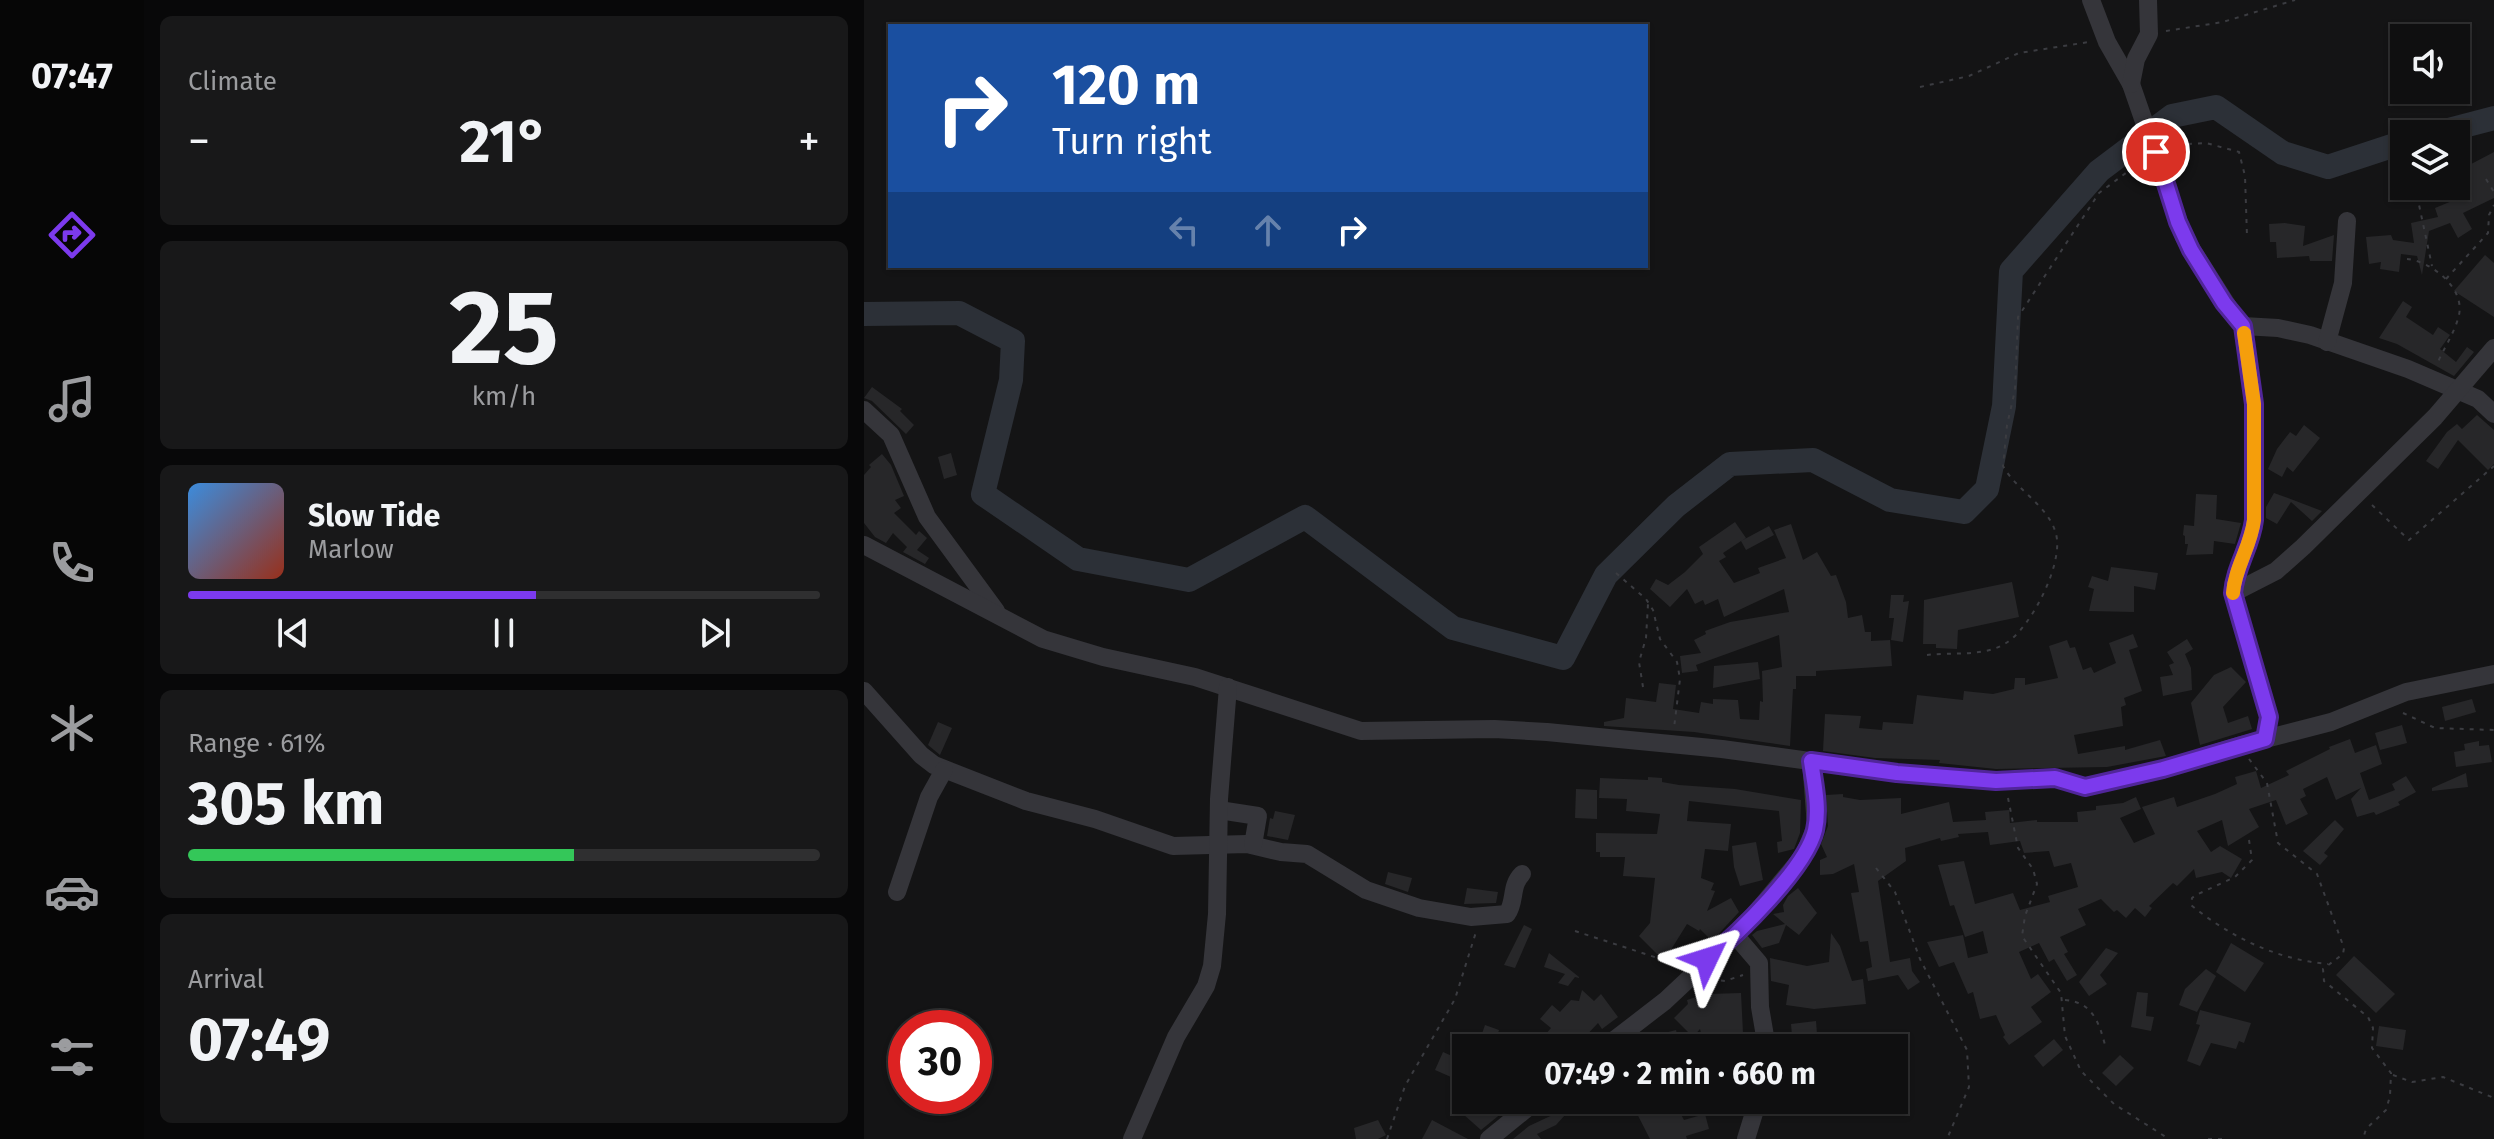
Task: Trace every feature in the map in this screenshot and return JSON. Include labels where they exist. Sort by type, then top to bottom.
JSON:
[{"type":"street","points":[[2091,0],[2107,42],[2131,84],[2178,222],[2191,250],[2224,303],[2243,326],[2254,404],[2254,520],[2252,539],[2234,581],[2233,593],[2269,717],[2265,739]]},
{"type":"street","points":[[2131,84],[2136,59],[2149,34],[2148,0]]},
{"type":"street","points":[[2327,342],[2343,283],[2347,221]]},
{"type":"street","points":[[2243,326],[2278,328],[2433,379],[2478,399],[2494,414]]},
{"type":"street","points":[[2233,593],[2276,571],[2435,417],[2494,348]]},
{"type":"street","points":[[864,410],[891,435],[927,517],[963,570],[1003,619]]},
{"type":"street","points":[[864,545],[1043,639],[1228,687],[1361,731],[1494,729],[1672,745],[1897,773],[1996,781],[2055,778],[2085,787],[2331,722],[2392,697],[2494,674]]},
{"type":"street","points":[[1132,1139],[1176,1037],[1206,986],[1212,966],[1228,687]]},
{"type":"street","points":[[864,691],[921,755],[944,770],[1026,801],[1095,819],[1160,843],[1192,848],[1253,845],[1273,851],[1312,855],[1342,876],[1382,896],[1419,908],[1481,917],[1507,914],[1512,906],[1516,881],[1522,874]]},
{"type":"street","points":[[1622,1034],[1665,1001],[1735,935],[1762,908],[1804,855],[1812,840],[1816,802],[1811,761]]},
{"type":"street","points":[[897,892],[929,797],[944,770]]},
{"type":"street","points":[[1219,810],[1258,816],[1253,845]]},
{"type":"street","points":[[1735,935],[1758,958],[1765,1034]]},
{"type":"street","points":[[1489,1139],[1520,1114]]},
{"type":"street","points":[[1746,1139],[1754,1114]]},
{"type":"path","points":[[2149,34],[2223,22],[2295,0]]},
{"type":"path","points":[[1920,87],[1969,76],[2019,53],[2107,42]]},
{"type":"path","points":[[1927,655],[1986,651],[2006,643],[2029,621],[2053,572],[2056,533],[2003,466],[2007,425],[2015,390],[2018,317],[2099,193],[2154,146],[2206,143],[2239,152],[2245,176],[2247,236]]},
{"type":"path","points":[[2486,179],[2494,192]]},
{"type":"path","points":[[2418,200],[2432,267]]},
{"type":"path","points":[[2445,279],[2488,233],[2489,215],[2494,205]]},
{"type":"path","points":[[2407,259],[2420,260],[2432,267],[2458,298],[2459,313],[2433,379]]},
{"type":"path","points":[[2360,492],[2402,537],[2409,540],[2494,466]]},
{"type":"path","points":[[1616,573],[1637,588],[1653,610],[1660,639],[1677,662],[1680,679],[1672,745]]},
{"type":"path","points":[[1643,687],[1639,662],[1646,638],[1648,603]]},
{"type":"path","points":[[2392,697],[2404,714],[2435,728],[2494,730]]},
{"type":"path","points":[[2238,746],[2267,783],[2278,843],[2317,874],[2323,886],[2345,951],[2322,972],[2324,981],[2368,1017],[2373,1028],[2372,1048],[2391,1073],[2412,1082],[2443,1077],[2494,1098]]},
{"type":"path","points":[[1996,781],[2009,799],[2018,848],[2033,869],[2037,884],[2025,916],[2022,936],[2063,1000],[2065,1036],[2081,1071],[2114,1104],[2169,1139]]},
{"type":"path","points":[[2249,840],[2252,853],[2249,865],[2235,877],[2192,898],[2191,905],[2213,921],[2280,956],[2329,964]]},
{"type":"path","points":[[1876,868],[1895,892],[1920,959],[1967,1050],[1969,1087],[1947,1139]]},
{"type":"path","points":[[1387,1139],[1405,1086],[1455,999],[1481,917]]},
{"type":"path","points":[[1575,931],[1725,981],[1759,969]]},
{"type":"path","points":[[2063,1000],[2082,1003],[2089,1008],[2101,1029],[2105,1045]]},
{"type":"path","points":[[2363,1139],[2366,1129],[2386,1110],[2391,1073]]},
{"type":"path","points":[[2485,1095],[2494,1091]]},
{"type":"path","points":[[2208,1139],[2224,1139]]},
{"type":"building","points":[[2494,152],[2494,198],[2463,213],[2472,229],[2458,238],[2450,223],[2429,231],[2422,275],[2417,256],[2401,254],[2399,272],[2380,269],[2381,262],[2369,264],[2366,237],[2391,235],[2393,240],[2414,243],[2411,223],[2438,217],[2435,208],[2452,200],[2470,200],[2470,165]]},
{"type":"building","points":[[2269,224],[2305,226],[2303,246],[2334,235],[2332,261],[2310,261],[2309,256],[2277,258],[2276,242],[2270,242]]},
{"type":"building","points":[[2485,255],[2494,263],[2494,317],[2454,291]]},
{"type":"building","points":[[2403,301],[2412,307],[2406,317],[2433,335],[2438,327],[2450,335],[2440,349],[2456,362],[2467,347],[2474,352],[2454,376],[2397,344],[2379,338]]},
{"type":"building","points":[[872,387],[902,409],[900,411],[914,425],[906,434],[872,401],[864,398]]},
{"type":"building","points":[[2477,415],[2494,430],[2494,464],[2488,470],[2458,440],[2438,469],[2426,461],[2447,432],[2457,424],[2462,429]]},
{"type":"building","points":[[2304,425],[2320,438],[2293,472],[2287,467],[2282,477],[2268,469],[2277,449],[2290,432],[2296,436]]},
{"type":"building","points":[[951,453],[957,475],[944,479],[938,457]]},
{"type":"building","points":[[882,454],[891,465],[904,496],[895,500],[901,508],[894,513],[916,535],[919,531],[927,538],[917,550],[929,558],[925,564],[903,552],[907,547],[893,533],[886,543],[875,537],[864,523],[864,475],[871,467],[869,465]]},
{"type":"building","points":[[2274,493],[2322,511],[2312,521],[2291,502],[2277,524],[2266,518],[2266,507]]},
{"type":"building","points":[[2196,494],[2217,495],[2216,519],[2241,523],[2235,544],[2214,541],[2213,554],[2186,555],[2188,544],[2185,544],[2183,535],[2184,525],[2194,526]]},
{"type":"building","points":[[1735,522],[1746,538],[1723,553],[1726,557],[1719,561],[1734,583],[1760,573],[1758,568],[1786,558],[1774,530],[1791,524],[1803,560],[1817,552],[1831,576],[1836,575],[1848,618],[1862,615],[1865,632],[1871,632],[1871,641],[1890,640],[1892,666],[1816,671],[1816,676],[1796,676],[1790,746],[1694,732],[1604,726],[1604,722],[1624,718],[1626,698],[1656,702],[1659,683],[1676,685],[1673,709],[1699,713],[1701,702],[1713,704],[1713,699],[1738,700],[1740,719],[1759,720],[1760,701],[1763,702],[1762,671],[1782,667],[1779,635],[1696,665],[1698,671],[1682,673],[1680,656],[1701,653],[1694,640],[1706,634],[1705,631],[1730,622],[1789,612],[1784,589],[1724,617],[1718,599],[1705,605],[1703,600],[1695,604],[1687,589],[1670,607],[1650,589],[1656,579],[1668,585],[1685,572],[1703,554],[1699,547]]},
{"type":"building","points":[[1769,526],[1774,535],[1746,550],[1741,541]]},
{"type":"building","points":[[2111,567],[2158,573],[2155,590],[2134,586],[2134,612],[2089,611],[2094,589],[2088,587],[2092,576],[2108,581]]},
{"type":"building","points":[[2012,582],[2019,617],[1958,630],[1957,649],[1923,644],[1924,600]]},
{"type":"building","points":[[1891,595],[1904,595],[1903,602],[1909,601],[1903,642],[1891,640],[1894,618],[1889,618]]},
{"type":"building","points":[[2133,634],[2138,647],[2129,650],[2142,691],[2124,698],[2126,705],[2121,707],[2123,726],[2074,735],[2078,754],[2125,746],[2125,750],[2160,740],[2166,756],[2107,767],[1996,769],[1939,763],[1940,760],[1875,758],[1823,751],[1825,714],[1861,716],[1859,728],[1882,730],[1883,722],[1913,724],[1917,695],[1963,700],[1964,691],[1993,694],[2014,689],[2015,678],[2025,678],[2025,685],[2058,678],[2049,646],[2067,640],[2070,648],[2075,647],[2083,670],[2091,667],[2094,673],[2116,663],[2109,643]]},
{"type":"building","points":[[2187,639],[2193,649],[2185,654],[2191,668],[2192,690],[2163,696],[2160,677],[2173,675],[2169,665],[2174,663],[2167,652]]},
{"type":"building","points":[[1758,662],[1760,679],[1713,688],[1714,666]]},
{"type":"building","points":[[2231,667],[2246,682],[2223,707],[2228,723],[2248,716],[2252,729],[2200,745],[2191,703],[2214,675]]},
{"type":"building","points":[[2472,699],[2476,712],[2445,721],[2442,707]]},
{"type":"building","points":[[938,722],[952,728],[940,755],[928,745]]},
{"type":"building","points":[[2402,725],[2407,743],[2380,750],[2375,733]]},
{"type":"building","points":[[2350,739],[2355,753],[2376,745],[2382,764],[2360,773],[2369,800],[2395,790],[2392,784],[2406,776],[2416,792],[2398,802],[2400,805],[2376,815],[2374,812],[2357,817],[2351,799],[2361,788],[2336,800],[2327,777],[2303,789],[2306,796],[2300,799],[2308,814],[2286,825],[2276,800],[2249,809],[2259,827],[2228,846],[2222,820],[2197,831],[2211,852],[2220,846],[2242,859],[2231,878],[2222,872],[2196,878],[2194,869],[2177,886],[2173,883],[2149,906],[2152,908],[2145,917],[2135,908],[2126,918],[2117,910],[2114,912],[2101,899],[2078,909],[2086,925],[2060,937],[2068,952],[2064,954],[2077,975],[2067,981],[2054,959],[2049,962],[2039,943],[2019,952],[2031,979],[2038,974],[2051,992],[2031,1007],[2042,1022],[2009,1045],[1996,1015],[1980,1019],[1973,992],[1968,994],[1954,962],[1939,967],[1927,942],[1963,935],[1968,958],[1988,953],[1983,931],[1965,937],[1954,905],[1950,906],[1938,865],[1964,861],[1975,904],[2013,893],[2020,910],[2050,902],[2048,896],[2078,887],[2071,863],[2054,867],[2049,851],[2024,853],[2020,841],[1990,845],[1988,832],[1958,834],[1959,837],[1941,841],[1940,838],[1905,848],[1906,861],[1878,881],[1890,962],[1910,958],[1912,971],[1920,982],[1908,990],[1898,975],[1868,981],[1866,969],[1872,967],[1868,941],[1860,942],[1851,893],[1859,892],[1854,864],[1833,874],[1820,875],[1820,860],[1827,857],[1821,844],[1828,826],[1826,795],[1843,794],[1843,797],[1860,800],[1901,798],[1901,814],[1949,802],[1953,822],[1986,820],[1985,812],[2009,810],[2010,823],[2037,820],[2078,822],[2077,812],[2096,810],[2096,806],[2123,803],[2136,797],[2141,809],[2120,818],[2134,843],[2155,834],[2142,807],[2174,797],[2177,807],[2237,784],[2235,777],[2256,771],[2261,788],[2289,775],[2286,771],[2329,747]]},
{"type":"building","points":[[2479,741],[2479,746],[2489,745],[2492,762],[2456,767],[2454,752],[2465,750],[2464,744]]},
{"type":"building","points":[[2466,773],[2468,787],[2432,791],[2432,788]]},
{"type":"building","points":[[1648,777],[1662,778],[1662,782],[1679,785],[1735,789],[1801,800],[1800,833],[1794,849],[1778,853],[1777,842],[1782,841],[1779,811],[1689,801],[1687,821],[1731,824],[1728,851],[1705,849],[1701,878],[1714,883],[1711,890],[1715,891],[1707,911],[1731,898],[1739,912],[1712,941],[1700,929],[1687,924],[1672,948],[1694,956],[1686,964],[1657,954],[1639,936],[1650,923],[1655,878],[1623,876],[1625,857],[1600,857],[1600,852],[1596,852],[1596,833],[1657,834],[1660,814],[1626,811],[1627,799],[1599,798],[1600,778],[1648,780]]},
{"type":"building","points":[[1576,789],[1597,790],[1597,819],[1575,818]]},
{"type":"building","points":[[1275,811],[1295,815],[1288,840],[1267,836],[1270,818],[1273,819]]},
{"type":"building","points":[[2335,820],[2344,829],[2324,853],[2328,856],[2320,865],[2303,851]]},
{"type":"building","points":[[1756,842],[1763,880],[1740,886],[1732,846]]},
{"type":"building","points":[[1388,872],[1412,878],[1408,892],[1385,884]]},
{"type":"building","points":[[1467,888],[1498,892],[1496,903],[1464,904]]},
{"type":"building","points":[[1798,888],[1817,913],[1799,935],[1786,925],[1779,943],[1762,948],[1752,935],[1785,924],[1773,914],[1784,912],[1783,905],[1788,896]]},
{"type":"building","points":[[1524,925],[1532,929],[1515,968],[1504,965]]},
{"type":"building","points":[[1831,933],[1840,946],[1852,981],[1863,979],[1866,1004],[1814,1009],[1786,1005],[1789,985],[1771,981],[1770,958],[1807,966],[1829,962]]},
{"type":"building","points":[[2231,943],[2264,963],[2245,992],[2216,972]]},
{"type":"building","points":[[2106,948],[2118,953],[2100,975],[2107,984],[2089,996],[2079,982]]},
{"type":"building","points":[[1549,953],[1579,978],[1575,977],[1568,986],[1558,983],[1565,974],[1544,967]]},
{"type":"building","points":[[2354,956],[2395,994],[2376,1013],[2336,975]]},
{"type":"building","points":[[2206,969],[2216,976],[2197,1012],[2179,1005],[2185,989]]},
{"type":"building","points":[[1715,986],[1709,994],[1741,993],[1743,1033],[1701,1034],[1700,1029],[1696,1034],[1690,1034],[1674,1018],[1688,1004],[1687,1000],[1696,997],[1695,992]]},
{"type":"building","points":[[1582,990],[1594,1001],[1601,994],[1618,1017],[1602,1029],[1598,1023],[1588,1034],[1546,1034],[1551,1028],[1540,1019],[1552,1005],[1560,1012],[1571,1000],[1579,1001]]},
{"type":"building","points":[[2137,992],[2148,993],[2146,1016],[2154,1017],[2151,1031],[2131,1027]]},
{"type":"building","points":[[2200,1010],[2251,1023],[2244,1043],[2239,1041],[2236,1049],[2211,1043],[2200,1066],[2187,1061],[2200,1025],[2196,1024]]},
{"type":"building","points":[[1816,1021],[1817,1034],[1792,1034],[1791,1024]]},
{"type":"building","points":[[1485,1025],[1499,1030],[1498,1034],[1482,1034]]},
{"type":"building","points":[[2379,1026],[2406,1030],[2403,1050],[2376,1046]]},
{"type":"building","points":[[2054,1039],[2063,1050],[2043,1067],[2034,1056]]},
{"type":"building","points":[[1443,1052],[1452,1056],[1451,1077],[1435,1070]]},
{"type":"building","points":[[2120,1055],[2134,1068],[2116,1086],[2102,1073]]},
{"type":"building","points":[[1463,1114],[1501,1114],[1481,1130]]},
{"type":"building","points":[[1555,1114],[1566,1114],[1556,1125],[1537,1134],[1541,1139],[1513,1139],[1529,1126]]},
{"type":"building","points":[[1637,1114],[1681,1114],[1684,1120],[1705,1114],[1709,1129],[1686,1136],[1687,1139],[1650,1139]]},
{"type":"building","points":[[1378,1120],[1386,1135],[1378,1139],[1356,1139],[1354,1128]]},
{"type":"building","points":[[1432,1120],[1468,1139],[1422,1139]]},
{"type":"waterway","points":[[864,314],[959,313],[1013,341],[1011,380],[983,494],[1078,559],[1189,580],[1305,517],[1453,628],[1563,658],[1606,575],[1676,506],[1730,464],[1813,460],[1890,500],[1964,512],[1987,489],[2004,406],[2011,271],[2099,171],[2172,116],[2216,107],[2283,153],[2328,167],[2390,147]]},
{"type":"waterway","points":[[2470,124],[2494,118]]},
{"type":"slow traffic","points":[[2233,593],[2234,581],[2252,539],[2254,520],[2256,437],[2244,333]]},
{"type":"route","points":[[1707,959],[1762,908],[1807,850],[1816,826],[1811,761],[1897,773],[1996,781],[2055,778],[2085,787],[2163,769],[2265,739],[2269,717],[2236,612],[2233,593],[2234,581],[2252,539],[2254,520],[2256,437],[2243,326],[2224,303],[2191,250],[2178,222],[2156,152]]}]
